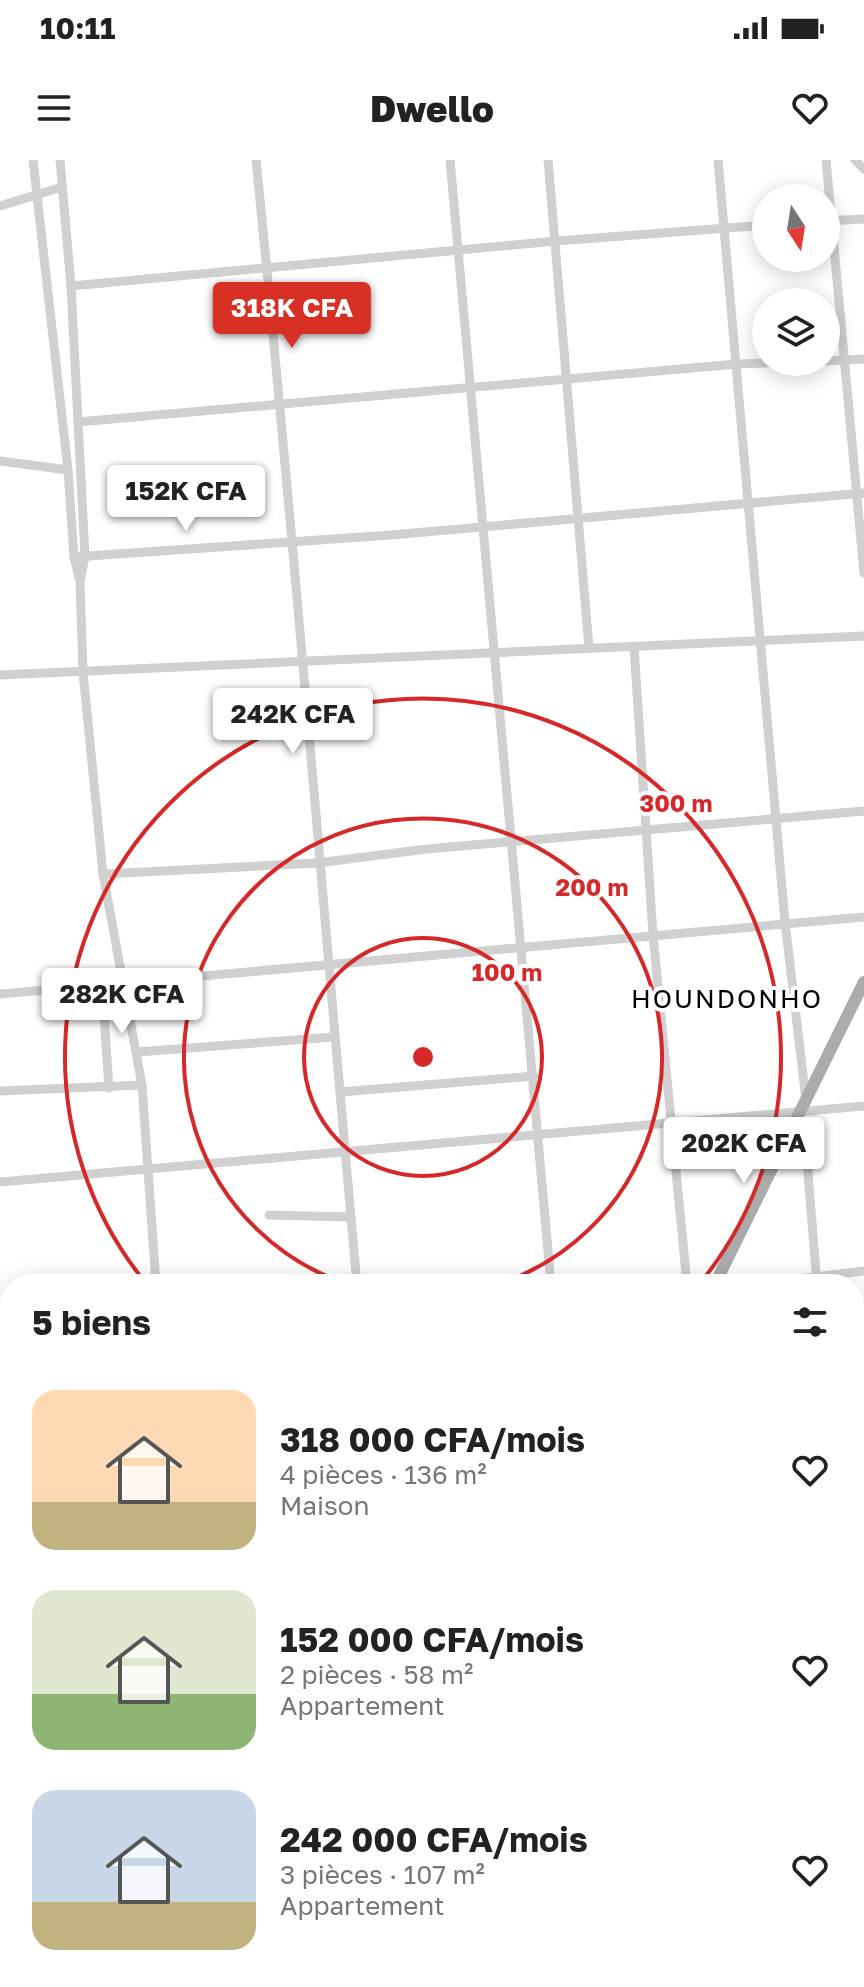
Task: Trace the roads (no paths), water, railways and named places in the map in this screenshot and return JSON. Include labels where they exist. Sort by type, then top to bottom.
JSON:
[{"type":"main road","points":[[720,1274],[864,982]]},
{"type":"street","points":[[33,160],[79,557]]},
{"type":"street","points":[[60,160],[78,422],[83,672],[103,874],[142,1085],[155,1274]]},
{"type":"street","points":[[256,160],[281,406],[317,863],[356,1274]]},
{"type":"street","points":[[450,160],[509,841],[541,1134],[550,1274]]},
{"type":"street","points":[[548,160],[589,648]]},
{"type":"street","points":[[718,160],[816,1274]]},
{"type":"street","points":[[826,160],[827,184]]},
{"type":"street","points":[[855,160],[864,169]]},
{"type":"street","points":[[0,206],[62,187]]},
{"type":"street","points":[[840,220],[864,219]]},
{"type":"street","points":[[71,286],[752,226]]},
{"type":"street","points":[[834,272],[860,493],[864,573]]},
{"type":"street","points":[[56,360],[74,358]]},
{"type":"street","points":[[843,361],[864,359]]},
{"type":"street","points":[[78,422],[752,363]]},
{"type":"street","points":[[0,461],[68,470]]},
{"type":"street","points":[[79,557],[290,543],[860,493]]},
{"type":"street","points":[[0,675],[864,636]]},
{"type":"street","points":[[634,647],[653,935],[686,1274]]},
{"type":"street","points":[[103,874],[317,863],[509,841],[864,811]]},
{"type":"street","points":[[0,994],[864,917]]},
{"type":"street","points":[[102,986],[109,1088]]},
{"type":"street","points":[[137,1052],[334,1037]]},
{"type":"street","points":[[340,1092],[534,1076]]},
{"type":"street","points":[[0,1091],[142,1085]]},
{"type":"street","points":[[0,1182],[864,1106]]},
{"type":"street","points":[[269,1215],[351,1217]]},
{"type":"district","name":"HOUNDONHO","points":[[727,999]]}]
